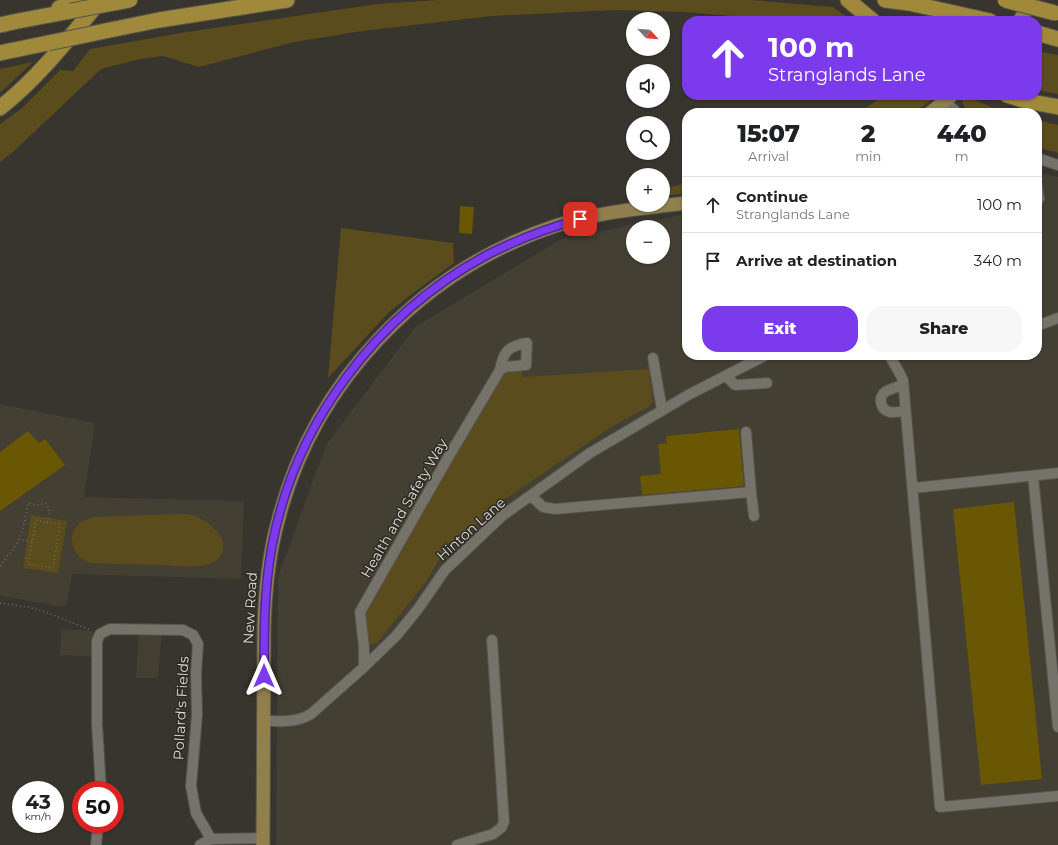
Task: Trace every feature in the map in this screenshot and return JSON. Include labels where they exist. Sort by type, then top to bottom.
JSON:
[{"type":"highway","points":[[0,108],[46,66],[101,0]]},
{"type":"highway","points":[[0,25],[78,4],[131,0]]},
{"type":"highway","points":[[0,53],[159,20],[287,0]]},
{"type":"highway","points":[[848,0],[867,16]]},
{"type":"highway","points":[[885,0],[909,3],[968,16]]},
{"type":"highway","points":[[1004,0],[1057,14]]},
{"type":"highway","points":[[1042,34],[1058,39]]},
{"type":"highway","points":[[1023,100],[1058,107]]},
{"type":"main road","points":[[1022,16],[1032,0]]},
{"type":"main road","points":[[936,108],[946,100]]},
{"type":"main road","name":"New Road","points":[[263,841],[265,603],[272,545],[293,473],[314,428],[326,407],[355,366],[388,329],[416,304],[445,281],[466,267],[493,252],[533,234],[568,223],[604,214],[682,204]]},
{"type":"street","points":[[1042,160],[1058,165]]},
{"type":"street","points":[[1042,324],[1058,318]]},
{"type":"street","name":"Health and Safety Way","points":[[364,667],[364,647],[360,612],[500,370],[502,361],[510,348],[517,344],[527,343],[526,365],[505,367],[500,370]]},
{"type":"street","points":[[653,358],[662,410]]},
{"type":"street","name":"Hinton Lane","points":[[264,721],[297,720],[311,714],[364,667],[396,636],[418,609],[445,570],[502,516],[590,453],[690,394],[756,360]]},
{"type":"street","points":[[892,360],[903,380],[940,806],[1058,796]]},
{"type":"street","points":[[726,376],[735,385],[767,384]]},
{"type":"street","points":[[903,385],[883,393],[881,405],[889,412],[906,410]]},
{"type":"street","points":[[746,432],[754,516]]},
{"type":"street","points":[[913,488],[1058,473]]},
{"type":"street","points":[[1033,476],[1058,727]]},
{"type":"street","points":[[531,496],[543,507],[555,509],[751,492]]},
{"type":"street","name":"Pollard's Fields","points":[[100,634],[110,629],[183,630],[193,635],[198,644],[196,715],[191,786],[196,813],[211,839]]},
{"type":"street","points":[[100,634],[97,641],[96,657],[97,724],[100,781]]},
{"type":"street","points":[[457,845],[493,834],[501,828],[504,822],[492,640]]},
{"type":"street","points":[[96,845],[97,833]]},
{"type":"street","points":[[200,845],[211,839],[263,841]]},
{"type":"path","points":[[0,566],[14,548],[22,531],[28,503],[38,505],[46,503],[49,507],[47,523]]},
{"type":"path","points":[[36,520],[47,523],[60,524],[53,568],[28,564],[36,520]]},
{"type":"path","points":[[18,539],[32,542]]},
{"type":"path","points":[[0,603],[36,609],[58,616],[74,625],[100,634]]},
{"type":"shaded area","points":[[439,0],[751,0],[833,7],[845,16],[731,16],[686,12],[614,10],[492,16],[362,31],[294,42],[199,67],[163,56],[136,60],[101,69],[13,152],[0,162],[0,124],[21,109],[60,70],[73,71],[90,49],[181,33],[376,4]]},
{"type":"shaded area","points":[[1042,52],[1058,55],[1058,94],[1042,91]]},
{"type":"shaded area","points":[[33,62],[0,93],[0,69]]},
{"type":"shaded area","points":[[877,100],[931,100],[921,108],[865,108]]},
{"type":"shaded area","points":[[975,100],[994,108],[965,108],[962,101]]},
{"type":"shaded area","points":[[1042,121],[1058,125],[1058,153],[1042,148]]},
{"type":"shaded area","points":[[1042,173],[1058,177],[1058,845],[276,845],[278,577],[326,445],[415,327],[561,239],[626,226],[626,264],[670,264],[670,220],[657,220],[682,215],[682,360],[1042,360]]},
{"type":"shaded area","points":[[682,184],[682,194],[670,195],[670,187]]},
{"type":"shaded area","points":[[341,228],[453,243],[454,263],[389,312],[328,378]]},
{"type":"shaded area","points":[[521,366],[523,377],[649,369],[653,401],[649,407],[610,428],[498,504],[438,561],[426,582],[377,643],[364,647],[360,612],[500,370]]},
{"type":"shaded area","points":[[0,404],[95,423],[84,497],[244,501],[241,579],[73,574],[65,607],[0,596]]},
{"type":"shaded area","points":[[178,514],[193,515],[210,525],[215,530],[222,541],[223,547],[222,553],[217,560],[206,565],[194,567],[90,563],[80,557],[75,551],[72,538],[73,532],[81,522],[87,519],[94,517]]},
{"type":"shaded area","points":[[31,515],[67,521],[58,573],[23,568]]},
{"type":"shaded area","points":[[61,629],[93,631],[97,641],[96,657],[60,655]]},
{"type":"shaded area","points":[[139,629],[162,630],[158,678],[136,678]]},
{"type":"building","points":[[460,206],[474,207],[472,234],[459,233]]},
{"type":"building","points":[[739,429],[744,486],[642,495],[640,476],[661,474],[658,444],[667,443],[666,436]]},
{"type":"building","points":[[28,431],[39,443],[45,439],[65,465],[0,511],[0,452]]},
{"type":"building","points":[[1014,502],[1042,779],[981,785],[953,509]]},
{"type":"route","points":[[264,676],[266,588],[272,545],[278,521],[293,473],[303,450],[326,407],[340,386],[355,366],[388,329],[406,312],[445,281],[466,267],[510,244],[544,230],[580,219]]}]
